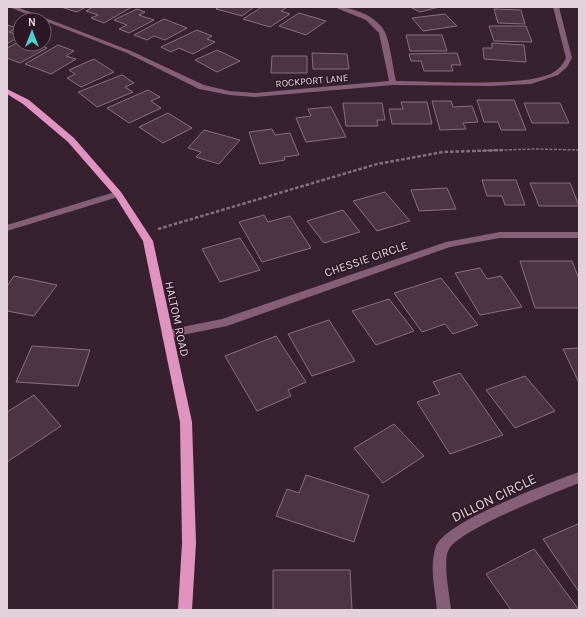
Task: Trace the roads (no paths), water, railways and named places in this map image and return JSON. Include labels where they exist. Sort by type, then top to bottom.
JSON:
[{"type":"main road","name":"HALTOM ROAD","points":[[7,91],[26,102],[71,140],[118,194],[148,241],[186,422],[189,543],[185,610]]},
{"type":"street","name":"ROCKPORT LANE","points":[[12,7],[128,52],[202,87],[228,94],[268,95],[393,83],[490,84],[531,82],[556,74],[565,66],[569,58],[556,7]]},
{"type":"street","points":[[337,7],[361,14],[379,27],[382,33],[393,83]]},
{"type":"street","points":[[7,228],[118,194]]},
{"type":"street","name":"CHESSIE CIRCLE","points":[[167,334],[223,323],[449,244],[500,235],[579,235]]},
{"type":"street","name":"DILLON CIRCLE","points":[[444,610],[439,556],[443,544],[462,530],[549,489],[579,477]]}]
